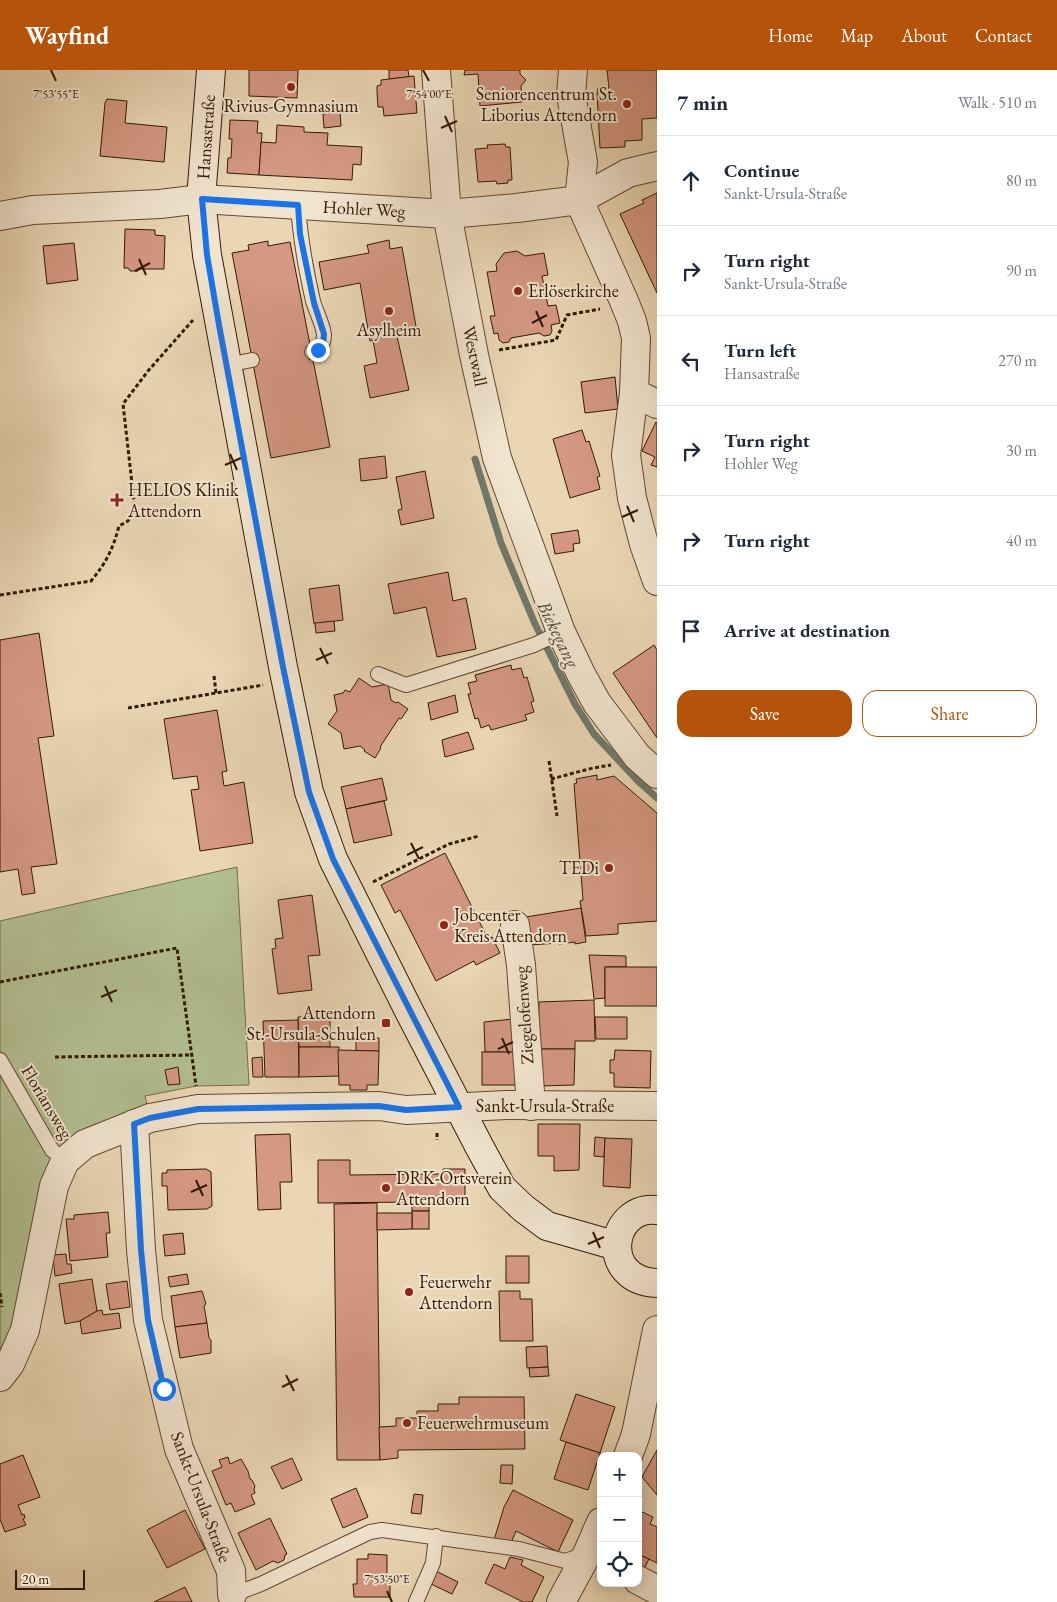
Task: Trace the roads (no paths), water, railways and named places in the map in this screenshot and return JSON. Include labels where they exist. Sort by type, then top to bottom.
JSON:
[{"type":"street","name":"Hansastraße","points":[[211,70],[202,199],[207,255],[215,296],[239,362],[279,648],[309,792],[333,859],[350,894],[502,1188],[523,1208],[547,1226],[617,1246]]},
{"type":"street","name":"Westwall","points":[[436,70],[447,214],[474,355],[497,458],[559,633],[597,703],[637,756],[657,774]]},
{"type":"street","points":[[572,70],[572,95],[583,162],[579,200],[632,320],[646,398],[626,455],[632,498],[644,544],[657,581]]},
{"type":"street","points":[[579,200],[628,173],[657,166]]},
{"type":"street","name":"Hohler Weg","points":[[0,216],[33,210],[160,204],[202,199],[447,214],[579,200]]},
{"type":"street","name":"Ziegelofenweg","points":[[515,925],[521,965],[531,1106]]},
{"type":"street","name":"Sankt-Ursula-Straße","points":[[0,1377],[10,1364],[25,1330],[54,1186],[65,1161],[85,1144],[150,1118],[198,1109],[379,1106],[406,1110],[459,1107],[657,1106]]},
{"type":"street","name":"Sankt-Ursula-Straße","points":[[134,1124],[141,1250],[148,1320],[179,1449],[231,1572],[232,1598]]},
{"type":"street","points":[[657,1210],[642,1211],[632,1216],[618,1235],[617,1246],[619,1259],[625,1270],[635,1278],[646,1283],[657,1283]]},
{"type":"street","points":[[629,1452],[636,1434],[657,1330]]},
{"type":"street","points":[[561,1602],[594,1558],[597,1542]]},
{"type":"street","points":[[642,1582],[657,1590]]},
{"type":"lane","points":[[298,205],[300,234],[314,303],[324,334],[323,345],[318,350],[312,352]]},
{"type":"lane","points":[[378,674],[406,685],[534,645],[559,633]]},
{"type":"lane","name":"Floriansweg","points":[[0,1060],[52,1150],[65,1161]]},
{"type":"lane","name":"Sankt-Ursula-Straße","points":[[232,1598],[370,1532],[382,1530],[519,1549],[565,1561],[594,1558]]},
{"type":"lane","points":[[416,1602],[432,1563],[436,1536]]},
{"type":"waterway","name":"Biekegang","points":[[475,459],[501,543],[535,624],[575,704],[594,734],[639,782],[657,798]]},
{"type":"place","name":"Rivius-Gymnasium","points":[[291,87]]},
{"type":"place","name":"Seniorencentrum St. Liborius Attendorn","points":[[627,104]]},
{"type":"place","name":"Erlöserkirche","points":[[518,291]]},
{"type":"place","name":"Asylheim","points":[[389,311]]},
{"type":"place","name":"HELIOS Klinik Attendorn","points":[[117,500]]},
{"type":"place","name":"TEDi","points":[[609,868]]},
{"type":"place","name":"Jobcenter Kreis Attendorn","points":[[444,925]]},
{"type":"place","name":"Attendorn St.-Ursula-Schulen","points":[[386,1023]]},
{"type":"place","name":"DRK-Ortsverein Attendorn","points":[[386,1188]]},
{"type":"place","name":"Feuerwehr Attendorn","points":[[409,1292]]},
{"type":"place","name":"Feuerwehrmuseum","points":[[407,1423]]}]
